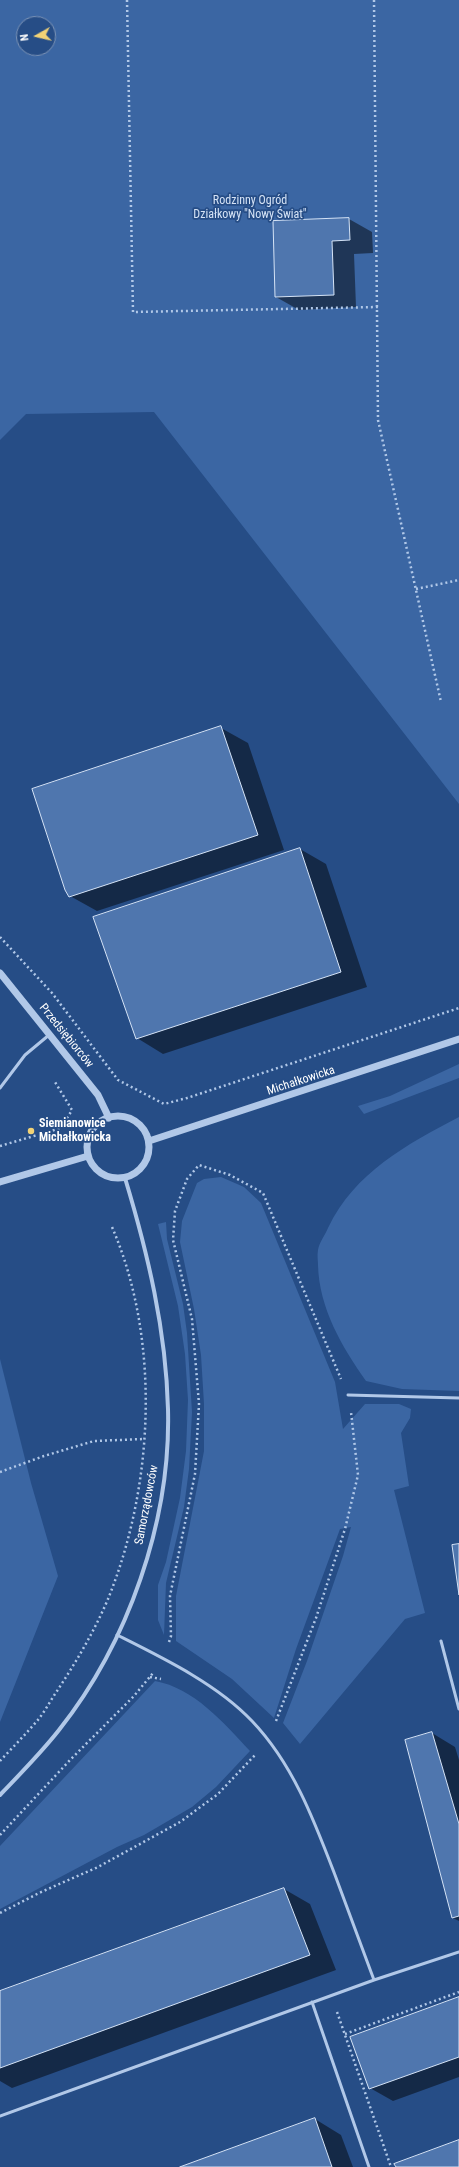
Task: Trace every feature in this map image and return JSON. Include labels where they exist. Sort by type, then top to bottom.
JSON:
[{"type":"street","name":"Przedsiębiorców","points":[[0,973],[98,1095],[109,1118]]},
{"type":"street","name":"Michałkowicka","points":[[149,1141],[459,1039]]},
{"type":"street","points":[[126,1117],[137,1122],[144,1130],[149,1141],[149,1153],[145,1165],[137,1173],[126,1178],[112,1178],[100,1173],[92,1164],[88,1156],[88,1139],[94,1127],[109,1118],[126,1117]]},
{"type":"street","points":[[0,1182],[88,1156]]},
{"type":"street","name":"Samorządowców","points":[[0,1795],[60,1730],[88,1689],[118,1635],[135,1595],[149,1550],[162,1494],[167,1454],[168,1410],[164,1346],[150,1268],[126,1178]]},
{"type":"lane","points":[[0,1088],[25,1055],[50,1034]]},
{"type":"lane","points":[[348,1395],[459,1398]]},
{"type":"lane","points":[[118,1635],[173,1664],[216,1692],[251,1720],[282,1757],[314,1820],[374,1980]]},
{"type":"lane","points":[[441,1641],[459,1709]]},
{"type":"lane","points":[[0,2116],[312,2002],[459,1952]]},
{"type":"lane","points":[[312,2002],[369,2167]]},
{"type":"path","points":[[126,0],[133,312],[378,307]]},
{"type":"path","points":[[374,0],[378,420],[441,702]]},
{"type":"path","points":[[416,589],[459,580]]},
{"type":"path","points":[[0,937],[52,993],[118,1080],[164,1104],[187,1098],[459,1008]]},
{"type":"path","points":[[0,1146],[61,1128],[72,1110],[55,1082]]},
{"type":"path","points":[[175,1211],[187,1179],[199,1165],[230,1175],[263,1193],[348,1395],[353,1421],[358,1475],[345,1529],[316,1618],[268,1739]]},
{"type":"path","points":[[0,1761],[42,1714],[76,1662],[108,1599],[129,1535],[140,1476],[144,1439],[145,1378],[138,1316],[122,1249],[112,1227]]},
{"type":"path","points":[[0,1472],[44,1456],[94,1441],[144,1439]]},
{"type":"path","points":[[150,1677],[163,1679]]},
{"type":"path","points":[[0,1913],[39,1893],[98,1867],[180,1822],[218,1794],[258,1752],[262,1758]]},
{"type":"path","points":[[345,2034],[459,1992]]},
{"type":"path","points":[[332,1995],[391,2167]]},
{"type":"green space","name":"Rodzinny Ogród Działkowy \"Nowy Świat\"","points":[[0,0],[459,0],[459,804],[154,412],[26,414],[0,440]]},
{"type":"green space","points":[[459,1064],[459,1078],[364,1114],[358,1106],[390,1096]]},
{"type":"green space","points":[[459,1117],[459,1391],[402,1389],[366,1381],[341,1341],[327,1312],[319,1281],[319,1247],[339,1208],[352,1191],[367,1176],[401,1150]]},
{"type":"green space","points":[[221,1177],[244,1187],[261,1203],[335,1382],[343,1429],[365,1404],[399,1404],[411,1409],[410,1418],[401,1433],[409,1486],[394,1490],[425,1613],[405,1619],[300,1744],[283,1723],[307,1661],[343,1556],[351,1527],[340,1529],[296,1649],[274,1718],[232,1679],[176,1641],[176,1596],[204,1451],[204,1404],[201,1355],[194,1309],[180,1242],[182,1221],[197,1183],[204,1179]]},
{"type":"green space","points":[[166,1222],[167,1239],[183,1304],[187,1333],[192,1412],[189,1469],[184,1507],[166,1583],[164,1635],[158,1620],[158,1585],[166,1562],[180,1498],[186,1451],[188,1400],[185,1354],[178,1306],[158,1224]]},
{"type":"green space","points":[[0,1359],[31,1483],[58,1576],[0,1722]]},
{"type":"green space","points":[[155,1681],[183,1691],[195,1699],[219,1718],[250,1751],[216,1787],[192,1807],[144,1835],[117,1847],[0,1909],[0,1846]]},
{"type":"building","points":[[349,218],[350,240],[332,241],[334,295],[275,297],[273,221]]},
{"type":"building","points":[[221,726],[258,835],[69,897],[65,890],[32,789]]},
{"type":"building","points":[[300,848],[341,972],[136,1039],[93,917]]},
{"type":"building","points":[[459,1544],[459,1595],[452,1545]]},
{"type":"building","points":[[432,1732],[459,1824],[459,1916],[452,1918],[405,1740]]},
{"type":"building","points":[[284,1888],[310,1955],[0,2068],[0,1991]]},
{"type":"building","points":[[459,1997],[459,2057],[369,2089],[350,2037]]},
{"type":"building","points":[[315,2118],[332,2167],[180,2167]]},
{"type":"building","points":[[459,2140],[459,2167],[396,2167],[394,2164]]},
{"type":"place","name":"Siemianowice Michałkowicka","points":[[31,1131]]}]
